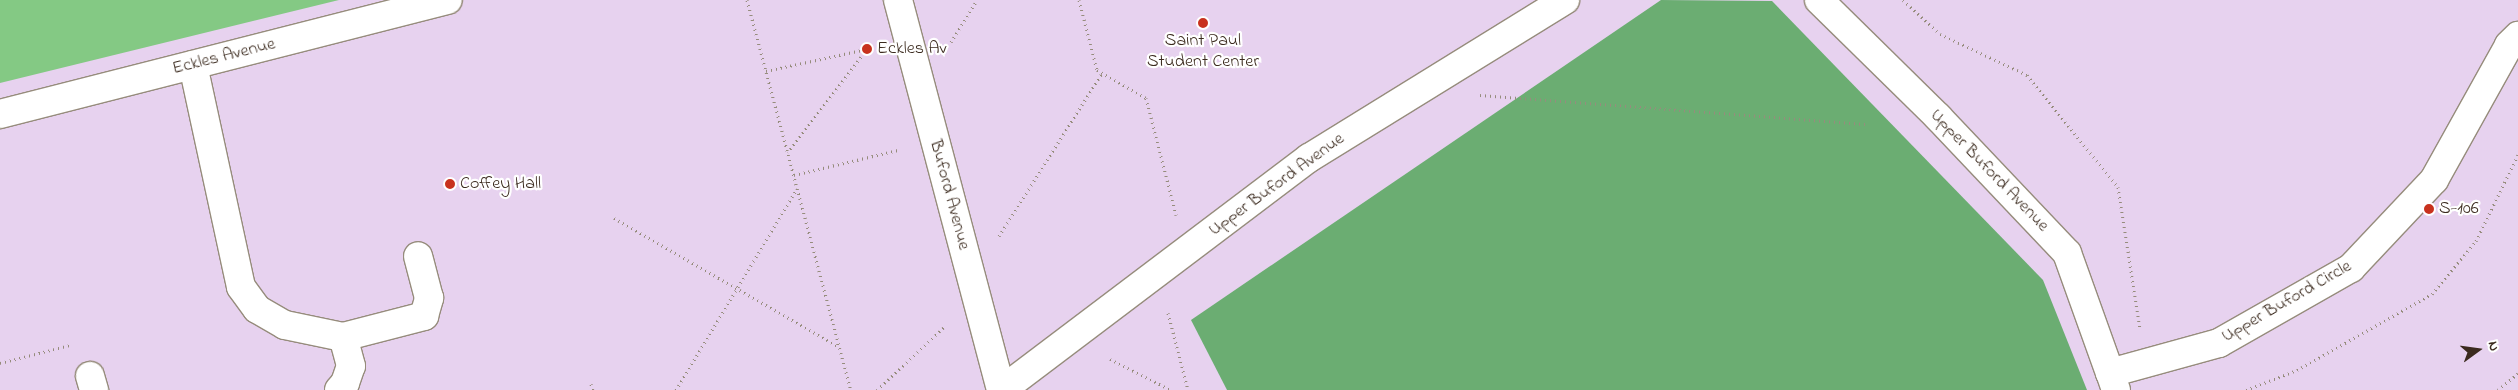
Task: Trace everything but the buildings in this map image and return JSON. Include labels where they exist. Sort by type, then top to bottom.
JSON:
[{"type":"street","name":"Eckles Avenue","points":[[0,114],[448,0]]},
{"type":"street","name":"Buford Avenue","points":[[898,0],[1001,390]]},
{"type":"street","name":"Upper Buford Avenue","points":[[1001,390],[1309,158],[1565,0]]},
{"type":"street","name":"Upper Buford Avenue","points":[[1819,0],[1938,117],[2067,253],[2113,382]]},
{"type":"street","name":"Upper Buford Circle","points":[[2113,382],[2219,343],[2351,268],[2434,180],[2509,45],[2518,36]]},
{"type":"street","points":[[193,65],[241,287],[257,309],[285,325],[343,337],[424,316],[429,298],[418,256]]},
{"type":"street","points":[[339,390],[345,383],[351,366],[343,337]]},
{"type":"path","points":[[747,0],[851,390]]},
{"type":"path","points":[[952,42],[977,0]]},
{"type":"path","points":[[1079,0],[1097,70],[1146,98],[1177,218]]},
{"type":"path","points":[[1903,0],[1940,34],[2027,75],[2118,187],[2141,333]]},
{"type":"path","points":[[766,71],[866,48],[788,152]]},
{"type":"path","points":[[999,236],[1102,73]]},
{"type":"path","points":[[1476,95],[1865,124]]},
{"type":"path","points":[[794,175],[898,150]]},
{"type":"path","points":[[2246,390],[2297,370],[2432,294],[2476,241],[2518,155]]},
{"type":"path","points":[[676,390],[798,189]]},
{"type":"path","points":[[614,218],[736,290],[839,347]]},
{"type":"path","points":[[1168,313],[1188,390]]},
{"type":"path","points":[[877,390],[944,327]]},
{"type":"path","points":[[0,362],[72,345],[92,383]]},
{"type":"path","points":[[1110,359],[1171,390]]},
{"type":"path","points":[[2498,390],[2518,373]]},
{"type":"path","points":[[591,384],[592,390]]},
{"type":"shaded area","points":[[0,0],[2518,0],[2518,390],[0,390]]},
{"type":"green space","points":[[0,0],[339,0],[0,83]]},
{"type":"green space","points":[[1661,0],[1772,1],[2043,280],[2087,390],[1227,390],[1191,320]]},
{"type":"place","name":"Saint Paul Student Center","points":[[1203,23]]},
{"type":"place","name":"Eckles Av","points":[[867,49]]},
{"type":"place","name":"Coffey Hall","points":[[450,184]]},
{"type":"place","name":"S-106","points":[[2429,209]]}]
